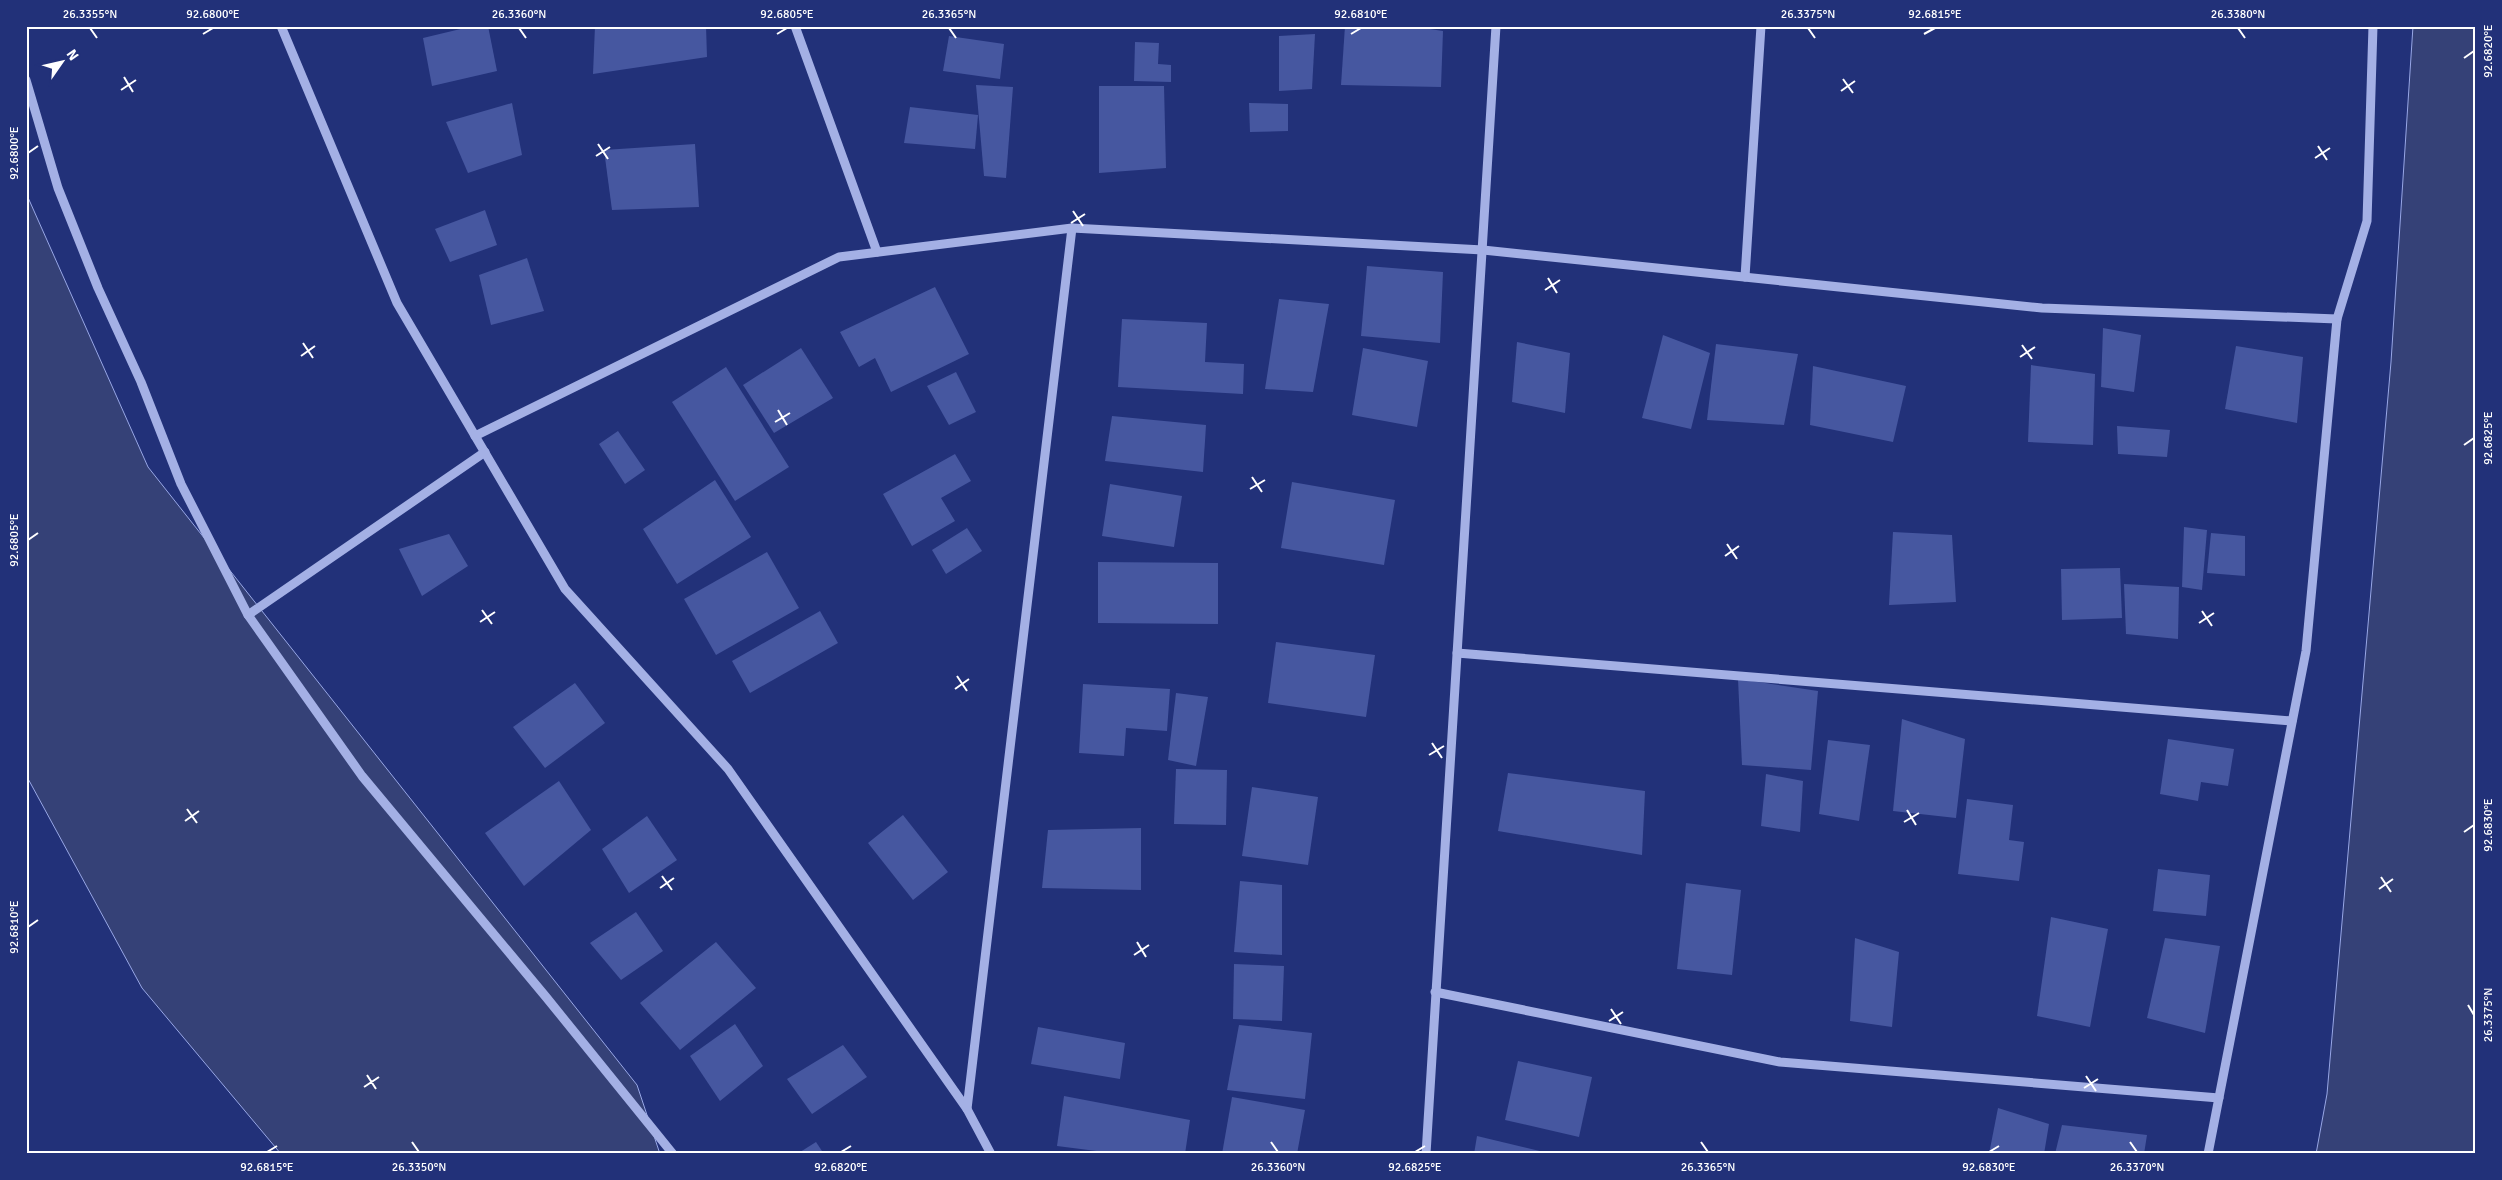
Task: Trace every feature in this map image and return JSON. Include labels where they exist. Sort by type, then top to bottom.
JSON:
[{"type":"street","points":[[281,26],[398,303],[565,589],[728,769],[967,1109],[991,1154]]},
{"type":"street","points":[[795,26],[877,252]]},
{"type":"street","points":[[1426,1154],[1496,26]]},
{"type":"street","points":[[1745,277],[1761,26]]},
{"type":"street","points":[[2208,1154],[2306,650],[2337,319],[2367,220],[2373,26]]},
{"type":"street","points":[[26,80],[58,188],[98,288],[141,382],[181,484],[248,615],[362,776],[546,997],[673,1154]]},
{"type":"street","points":[[475,436],[839,258],[1072,228],[1483,250],[2042,308],[2337,319]]},
{"type":"street","points":[[967,1109],[1072,228]]},
{"type":"street","points":[[248,615],[484,452]]},
{"type":"street","points":[[1457,653],[2292,721]]},
{"type":"street","points":[[1435,992],[1780,1062],[2219,1098]]},
{"type":"water","points":[[2413,26],[2476,26],[2476,1154],[2316,1154],[2327,1094],[2391,362]]},
{"type":"water","points":[[26,193],[148,467],[637,1085],[660,1154],[281,1154],[142,988],[26,775]]},
{"type":"building","points":[[473,26],[488,26],[497,71],[432,86],[423,38]]},
{"type":"building","points":[[595,26],[706,26],[707,57],[593,74]]},
{"type":"building","points":[[1345,26],[1410,26],[1443,31],[1441,87],[1341,85]]},
{"type":"building","points":[[1315,34],[1312,89],[1279,91],[1279,36]]},
{"type":"building","points":[[949,36],[1004,44],[1000,79],[943,71]]},
{"type":"building","points":[[1135,42],[1159,43],[1158,64],[1171,65],[1171,82],[1134,81]]},
{"type":"building","points":[[976,85],[1013,87],[1006,178],[984,176]]},
{"type":"building","points":[[1099,86],[1164,86],[1166,168],[1099,173]]},
{"type":"building","points":[[512,103],[522,155],[468,173],[446,122]]},
{"type":"building","points":[[1249,103],[1288,104],[1288,131],[1250,132]]},
{"type":"building","points":[[910,107],[978,115],[975,149],[904,143]]},
{"type":"building","points":[[695,144],[699,207],[612,210],[604,150]]},
{"type":"building","points":[[485,210],[497,245],[450,262],[435,229]]},
{"type":"building","points":[[527,258],[544,311],[491,325],[479,275]]},
{"type":"building","points":[[1367,266],[1443,272],[1440,343],[1361,336]]},
{"type":"building","points":[[935,287],[969,354],[891,392],[875,358],[859,367],[840,332]]},
{"type":"building","points":[[1279,299],[1329,304],[1313,392],[1265,389]]},
{"type":"building","points":[[1122,319],[1207,323],[1205,362],[1244,364],[1243,394],[1118,387]]},
{"type":"building","points":[[2103,328],[2141,335],[2134,392],[2101,387]]},
{"type":"building","points":[[1663,335],[1710,353],[1691,429],[1642,418]]},
{"type":"building","points":[[1517,342],[1570,353],[1565,413],[1512,402]]},
{"type":"building","points":[[1716,344],[1798,354],[1784,425],[1707,420]]},
{"type":"building","points":[[2236,346],[2303,357],[2297,423],[2225,409]]},
{"type":"building","points":[[801,348],[833,398],[774,433],[743,385]]},
{"type":"building","points":[[1363,348],[1428,361],[1417,427],[1352,415]]},
{"type":"building","points":[[2031,365],[2095,374],[2093,445],[2028,442]]},
{"type":"building","points":[[1813,366],[1906,386],[1893,442],[1810,425]]},
{"type":"building","points":[[726,367],[789,467],[735,501],[672,402]]},
{"type":"building","points":[[956,372],[976,412],[949,425],[927,386]]},
{"type":"building","points":[[1112,416],[1206,425],[1203,472],[1105,461]]},
{"type":"building","points":[[2117,426],[2170,430],[2167,457],[2118,454]]},
{"type":"building","points":[[618,431],[645,470],[625,484],[599,444]]},
{"type":"building","points":[[955,454],[971,481],[941,498],[955,521],[912,546],[883,494]]},
{"type":"building","points":[[715,480],[751,537],[677,584],[643,529]]},
{"type":"building","points":[[1292,482],[1395,500],[1384,565],[1281,548]]},
{"type":"building","points":[[1110,484],[1182,496],[1174,547],[1102,536]]},
{"type":"building","points":[[2184,527],[2207,530],[2202,590],[2182,587]]},
{"type":"building","points":[[967,528],[982,551],[946,574],[932,550]]},
{"type":"building","points":[[1893,532],[1952,535],[1956,602],[1889,605]]},
{"type":"building","points":[[2211,533],[2245,536],[2245,576],[2207,573]]},
{"type":"building","points":[[449,534],[468,566],[422,596],[399,549]]},
{"type":"building","points":[[767,552],[799,608],[716,655],[684,599]]},
{"type":"building","points":[[1098,562],[1218,563],[1218,624],[1098,623]]},
{"type":"building","points":[[2120,568],[2122,618],[2062,620],[2061,569]]},
{"type":"building","points":[[2124,584],[2179,587],[2178,639],[2126,634]]},
{"type":"building","points":[[820,611],[838,643],[750,693],[732,661]]},
{"type":"building","points":[[1276,642],[1375,655],[1366,717],[1268,703]]},
{"type":"building","points":[[1738,679],[1818,691],[1811,770],[1742,765]]},
{"type":"building","points":[[575,683],[605,723],[545,768],[513,727]]},
{"type":"building","points":[[1083,684],[1170,689],[1167,731],[1126,728],[1124,756],[1079,753]]},
{"type":"building","points":[[1176,693],[1208,697],[1196,766],[1168,760]]},
{"type":"building","points":[[1902,719],[1965,739],[1956,818],[1893,811]]},
{"type":"building","points":[[2168,739],[2234,749],[2228,786],[2201,782],[2198,801],[2160,794]]},
{"type":"building","points":[[1828,740],[1870,745],[1859,821],[1819,814]]},
{"type":"building","points":[[1176,769],[1227,770],[1226,825],[1174,824]]},
{"type":"building","points":[[1508,773],[1645,791],[1642,855],[1498,831]]},
{"type":"building","points":[[1766,774],[1803,781],[1800,832],[1761,826]]},
{"type":"building","points":[[559,781],[591,830],[524,886],[485,833]]},
{"type":"building","points":[[1252,787],[1318,797],[1308,865],[1242,856]]},
{"type":"building","points":[[1967,799],[2013,805],[2009,840],[2024,842],[2019,881],[1958,874]]},
{"type":"building","points":[[903,815],[948,872],[913,900],[868,843]]},
{"type":"building","points":[[647,816],[677,860],[629,893],[602,849]]},
{"type":"building","points":[[1141,828],[1141,890],[1042,888],[1048,830]]},
{"type":"building","points":[[2158,869],[2210,875],[2206,916],[2153,911]]},
{"type":"building","points":[[1240,881],[1282,885],[1282,955],[1234,952]]},
{"type":"building","points":[[1686,883],[1741,890],[1732,975],[1677,969]]},
{"type":"building","points":[[636,912],[663,951],[621,980],[590,943]]},
{"type":"building","points":[[2051,917],[2108,929],[2090,1027],[2037,1016]]},
{"type":"building","points":[[1855,938],[1899,952],[1892,1027],[1850,1021]]},
{"type":"building","points":[[2165,938],[2220,946],[2205,1033],[2147,1018]]},
{"type":"building","points":[[716,942],[756,988],[680,1050],[640,1003]]},
{"type":"building","points":[[1234,964],[1284,966],[1282,1021],[1233,1019]]},
{"type":"building","points":[[735,1024],[763,1066],[720,1101],[690,1056]]},
{"type":"building","points":[[1239,1025],[1312,1033],[1305,1099],[1227,1090]]},
{"type":"building","points":[[1038,1027],[1125,1043],[1120,1079],[1031,1064]]},
{"type":"building","points":[[843,1045],[867,1077],[812,1114],[787,1079]]},
{"type":"building","points":[[1518,1061],[1592,1077],[1579,1137],[1505,1120]]},
{"type":"building","points":[[1064,1096],[1190,1120],[1185,1154],[1120,1154],[1057,1146]]},
{"type":"building","points":[[1232,1097],[1305,1110],[1297,1154],[1222,1154]]},
{"type":"building","points":[[1998,1108],[2049,1124],[2044,1154],[1989,1154]]},
{"type":"building","points":[[2062,1125],[2147,1135],[2144,1154],[2055,1154]]},
{"type":"building","points":[[1477,1136],[1548,1153],[1548,1154],[1474,1154]]},
{"type":"building","points":[[816,1142],[824,1154],[797,1154]]}]
